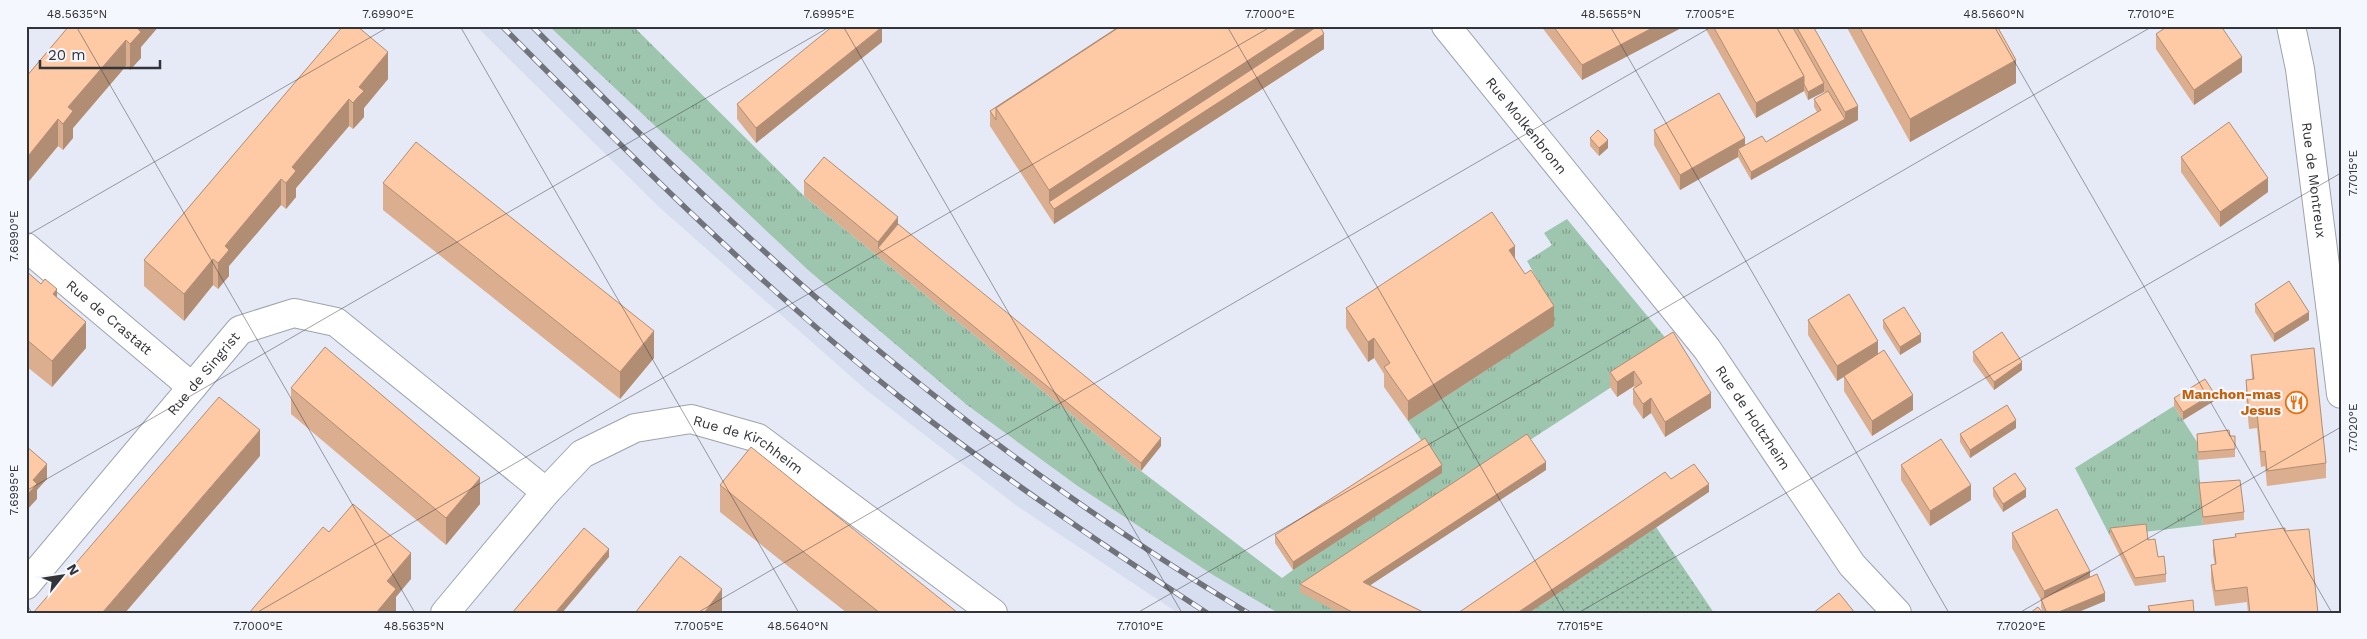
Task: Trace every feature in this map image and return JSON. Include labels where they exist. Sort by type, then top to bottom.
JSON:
[{"type":"street","name":"Rue Molkenbronn","points":[[1446,26],[1606,223]]},
{"type":"street","name":"Rue de Montreux","points":[[2291,26],[2300,69],[2338,334],[2341,394]]},
{"type":"street","name":"Rue de Holtzheim","points":[[1606,223],[1707,349],[1852,565],[1897,613]]},
{"type":"street","name":"Rue de Crastatt","points":[[26,247],[192,387]]},
{"type":"street","name":"Rue de Singrist","points":[[26,585],[240,330],[294,313],[336,322],[546,492]]},
{"type":"street","name":"Rue de Kirchheim","points":[[445,613],[546,492],[582,454],[635,428],[691,419],[758,438],[993,613]]},
{"type":"shaded area","points":[[476,26],[549,26],[808,270],[967,405],[1079,487],[1213,575],[1278,613],[1178,613],[1017,506],[865,389],[659,207]]},
{"type":"green space","points":[[549,26],[633,26],[804,196],[1141,471],[1282,578],[1293,570],[1425,446],[1408,421],[1553,326],[1531,290],[1540,284],[1527,261],[1552,245],[1544,233],[1567,219],[1673,347],[1527,442],[1339,613],[1278,613],[1213,575],[1079,487],[967,405],[808,270]]},
{"type":"green space","points":[[2174,406],[2197,442],[2203,525],[2110,536],[2075,468]]},
{"type":"green space","points":[[1656,527],[1714,613],[1529,613]]},
{"type":"building","points":[[69,26],[137,26],[141,32],[130,44],[126,40],[68,107],[73,111],[63,124],[58,119],[29,155],[26,153],[26,77]]},
{"type":"building","points":[[343,26],[357,26],[388,52],[359,87],[364,91],[353,103],[349,99],[292,167],[296,171],[286,183],[281,179],[225,246],[229,250],[224,256],[218,263],[213,259],[184,294],[144,260]]},
{"type":"building","points":[[833,26],[882,27],[756,128],[737,104]]},
{"type":"building","points":[[1120,26],[996,108],[996,120],[990,111]]},
{"type":"building","points":[[1121,26],[1301,26],[1049,190],[996,108]]},
{"type":"building","points":[[1320,26],[1324,34],[1054,209],[1049,202]]},
{"type":"building","points":[[1553,26],[1656,26],[1582,65]]},
{"type":"building","points":[[1713,26],[1776,26],[1804,76],[1756,103]]},
{"type":"building","points":[[1776,26],[1792,26],[1824,83],[1808,92],[1804,84],[1804,76]]},
{"type":"building","points":[[1796,26],[1813,26],[1858,106],[1845,112]]},
{"type":"building","points":[[1859,26],[1997,26],[2016,60],[1910,119]]},
{"type":"building","points":[[2168,26],[2221,26],[2242,57],[2194,90],[2156,34]]},
{"type":"building","points":[[1828,91],[1845,119],[1751,172],[1738,149],[1762,136],[1766,142],[1821,110],[1814,99]]},
{"type":"building","points":[[1719,93],[1745,138],[1680,175],[1654,130]]},
{"type":"building","points":[[2229,122],[2268,178],[2220,212],[2181,157]]},
{"type":"building","points":[[1598,130],[1608,140],[1599,148],[1590,138]]},
{"type":"building","points":[[416,142],[654,331],[620,372],[383,183]]},
{"type":"building","points":[[824,157],[898,217],[878,242],[804,181]]},
{"type":"building","points":[[1492,212],[1515,246],[1509,250],[1525,274],[1531,270],[1554,306],[1408,401],[1384,367],[1390,363],[1374,338],[1368,342],[1346,308]]},
{"type":"building","points":[[898,224],[1161,438],[1141,463],[878,248]]},
{"type":"building","points":[[26,271],[41,284],[45,279],[57,289],[53,294],[86,322],[52,361],[26,339]]},
{"type":"building","points":[[2289,281],[2309,312],[2274,334],[2255,304]]},
{"type":"building","points":[[1849,294],[1878,341],[1837,366],[1808,320]]},
{"type":"building","points":[[1904,307],[1921,334],[1900,347],[1883,320]]},
{"type":"building","points":[[1673,332],[1711,393],[1665,422],[1651,398],[1643,404],[1633,389],[1642,383],[1634,371],[1617,382],[1610,372]]},
{"type":"building","points":[[2002,332],[2022,362],[1994,382],[1973,352]]},
{"type":"building","points":[[325,347],[480,478],[446,518],[291,388]]},
{"type":"building","points":[[2314,348],[2326,463],[2267,471],[2265,451],[2261,452],[2257,413],[2249,414],[2246,380],[2254,379],[2251,355]]},
{"type":"building","points":[[1884,350],[1913,395],[1872,421],[1844,376]]},
{"type":"building","points":[[2205,379],[2214,393],[2183,412],[2174,398]]},
{"type":"building","points":[[219,397],[260,430],[102,613],[33,613]]},
{"type":"building","points":[[2007,405],[2016,420],[1970,450],[1960,434]]},
{"type":"building","points":[[2229,430],[2230,436],[2235,436],[2235,449],[2198,452],[2197,434]]},
{"type":"building","points":[[1527,434],[1546,462],[1363,582],[1425,613],[1354,613],[1300,584]]},
{"type":"building","points":[[1425,438],[1442,465],[1293,562],[1275,535]]},
{"type":"building","points":[[1941,439],[1971,485],[1930,511],[1901,465]]},
{"type":"building","points":[[26,446],[47,464],[33,480],[37,484],[26,496]]},
{"type":"building","points":[[751,447],[958,613],[880,613],[720,485]]},
{"type":"building","points":[[1694,464],[1709,484],[1517,613],[1458,613],[1665,472],[1671,479]]},
{"type":"building","points":[[2015,473],[2026,489],[2003,504],[1993,488]]},
{"type":"building","points":[[2240,480],[2244,512],[2203,517],[2199,483]]},
{"type":"building","points":[[353,504],[411,553],[387,581],[396,589],[376,613],[249,613],[323,527],[329,532]]},
{"type":"building","points":[[2057,509],[2090,571],[2044,591],[2012,533]]},
{"type":"building","points":[[2146,524],[2148,540],[2155,539],[2158,557],[2164,556],[2166,574],[2135,578],[2110,528]]},
{"type":"building","points":[[584,528],[609,549],[555,613],[512,613]]},
{"type":"building","points":[[2285,528],[2285,531],[2309,529],[2318,613],[2250,613],[2247,587],[2215,591],[2211,565],[2216,564],[2213,540],[2236,537],[2235,534]]},
{"type":"building","points":[[680,556],[722,589],[704,613],[635,613]]},
{"type":"building","points":[[2097,574],[2105,593],[2056,613],[2047,613],[2041,599]]},
{"type":"building","points":[[1839,593],[1855,613],[1813,613]]},
{"type":"building","points":[[2193,600],[2194,613],[2151,613],[2148,606]]},
{"type":"building","points":[[2038,607],[2043,613],[2030,613]]},
{"type":"railway","points":[[502,26],[696,218],[848,355],[938,427],[1013,482],[1207,613]]},
{"type":"railway","points":[[532,26],[647,141],[726,216],[806,289],[895,364],[1042,477],[1195,581],[1248,613]]},
{"type":"place","name":"Manchon-mas Jesus","points":[[2297,402]]}]
